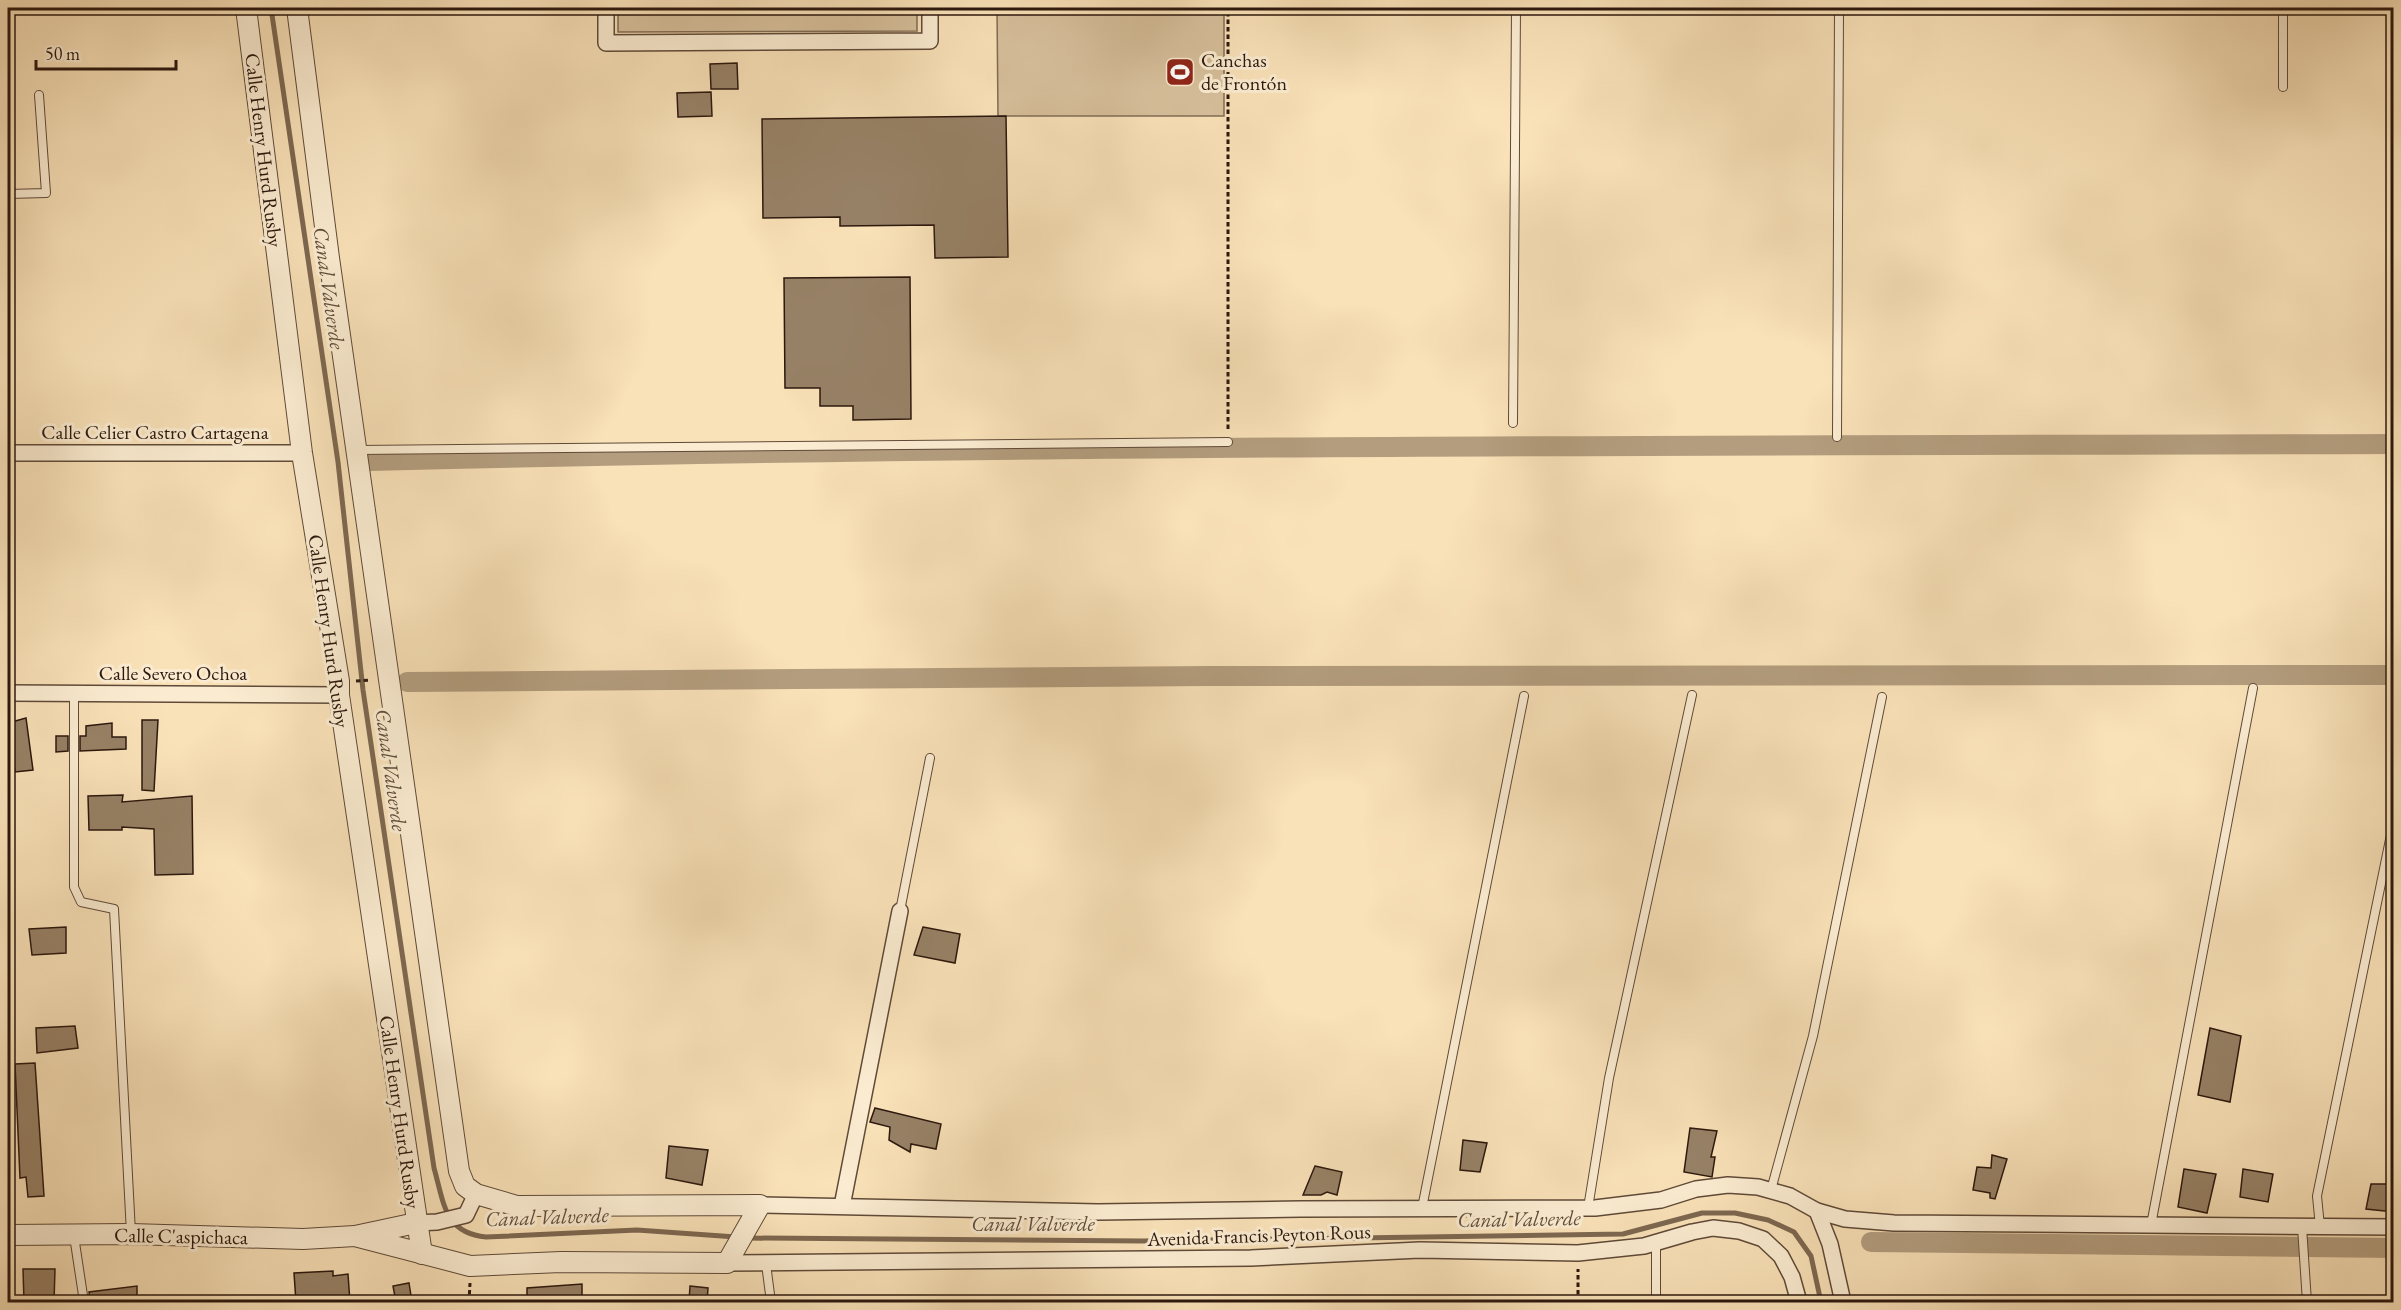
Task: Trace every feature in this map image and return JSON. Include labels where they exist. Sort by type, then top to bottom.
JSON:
[{"type":"street","name":"Calle Henry Hurd Rusby","points":[[246,8],[302,453],[339,681],[345,688],[422,1254]]},
{"type":"street","points":[[297,8],[459,1171],[465,1186],[476,1194],[517,1206],[842,1206],[963,1211],[1087,1212],[1588,1208],[1661,1200],[1696,1189],[1728,1185],[1771,1190],[1790,1196],[1817,1211],[1845,1219],[1894,1223],[2394,1227]]},
{"type":"street","points":[[606,8],[606,43],[930,40],[930,8]]},
{"type":"street","name":"Calle Celier Castro Cartagena","points":[[8,453],[302,453]]},
{"type":"street","name":"Calle Severo Ochoa","points":[[8,693],[74,694],[345,688]]},
{"type":"street","points":[[842,1206],[900,911]]},
{"type":"street","points":[[416,1223],[437,1222],[466,1215],[476,1194]]},
{"type":"street","points":[[731,1256],[760,1206]]},
{"type":"street","points":[[1817,1211],[1833,1253],[1843,1302]]},
{"type":"street","name":"Calle C'aspichaca","points":[[8,1235],[131,1234],[303,1239],[355,1236],[416,1223]]},
{"type":"street","name":"Avenida Francis Peyton Rous","points":[[731,1256],[766,1264],[1251,1258],[1420,1250],[1578,1252],[1613,1251],[1656,1243],[1713,1228],[1739,1231],[1762,1239],[1781,1256],[1792,1277],[1799,1302]]},
{"type":"street","name":"Calle C'aspichaca","points":[[355,1236],[470,1266],[731,1256]]},
{"type":"lane","points":[[1513,423],[1516,8]]},
{"type":"lane","points":[[1837,437],[1839,8]]},
{"type":"lane","points":[[2283,8],[2283,87]]},
{"type":"lane","points":[[8,194],[46,193],[39,95]]},
{"type":"lane","points":[[357,450],[1228,442]]},
{"type":"lane","points":[[2151,1225],[2253,688]]},
{"type":"lane","points":[[74,694],[74,887],[81,902],[114,909],[131,1234]]},
{"type":"lane","points":[[1588,1208],[1609,1078],[1692,695]]},
{"type":"lane","points":[[1422,1208],[1524,696]]},
{"type":"lane","points":[[1771,1190],[1813,1036],[1882,697]]},
{"type":"lane","points":[[900,911],[930,758]]},
{"type":"lane","points":[[2320,1227],[2317,1196],[2394,820]]},
{"type":"lane","points":[[2302,1227],[2307,1302]]},
{"type":"lane","points":[[74,1235],[84,1302]]},
{"type":"lane","points":[[1656,1243],[1656,1302]]},
{"type":"lane","points":[[766,1264],[771,1302]]},
{"type":"path","points":[[1228,8],[1228,442]]},
{"type":"path","points":[[345,688],[374,680]]},
{"type":"path","points":[[1578,1252],[1578,1302]]},
{"type":"shaded area","points":[[618,8],[917,8],[917,31],[618,32]]},
{"type":"shaded area","points":[[997,8],[1224,8],[1224,116],[998,116]]},
{"type":"building","points":[[737,63],[738,89],[711,89],[710,64]]},
{"type":"building","points":[[711,92],[712,116],[678,117],[677,93]]},
{"type":"building","points":[[1006,116],[1008,257],[935,258],[934,225],[840,226],[840,217],[763,218],[762,119]]},
{"type":"building","points":[[910,277],[911,419],[853,420],[853,406],[820,406],[820,388],[785,388],[784,278]]},
{"type":"building","points":[[26,718],[33,770],[15,772],[8,723]]},
{"type":"building","points":[[142,720],[158,720],[154,791],[142,790]]},
{"type":"building","points":[[112,723],[112,737],[126,737],[126,749],[80,751],[80,736],[86,736],[86,726]]},
{"type":"building","points":[[56,736],[68,736],[68,751],[56,752]]},
{"type":"building","points":[[123,795],[122,802],[192,796],[193,874],[155,875],[154,829],[122,827],[122,830],[89,830],[88,796]]},
{"type":"building","points":[[66,927],[66,953],[32,955],[29,929]]},
{"type":"building","points":[[923,927],[960,934],[955,963],[914,955]]},
{"type":"building","points":[[75,1026],[78,1048],[37,1053],[36,1028]]},
{"type":"building","points":[[2210,1028],[2241,1036],[2230,1102],[2198,1095]]},
{"type":"building","points":[[35,1063],[44,1196],[28,1197],[26,1177],[20,1178],[15,1064]]},
{"type":"building","points":[[875,1108],[941,1124],[936,1149],[911,1144],[910,1152],[889,1140],[890,1127],[870,1122]]},
{"type":"building","points":[[1690,1128],[1717,1131],[1711,1157],[1715,1157],[1712,1177],[1684,1172]]},
{"type":"building","points":[[1463,1140],[1487,1143],[1480,1172],[1460,1170]]},
{"type":"building","points":[[669,1146],[708,1150],[702,1185],[666,1178]]},
{"type":"building","points":[[1992,1155],[2007,1159],[1995,1199],[1990,1198],[1990,1193],[1973,1190],[1977,1167],[1991,1168]]},
{"type":"building","points":[[1315,1166],[1342,1172],[1337,1195],[1327,1192],[1321,1195],[1303,1195]]},
{"type":"building","points":[[2184,1169],[2216,1174],[2207,1213],[2178,1207]]},
{"type":"building","points":[[2243,1169],[2273,1174],[2268,1202],[2240,1197]]},
{"type":"building","points":[[2371,1184],[2394,1184],[2394,1212],[2366,1209]]},
{"type":"building","points":[[23,1269],[55,1269],[54,1302],[24,1302]]},
{"type":"building","points":[[333,1271],[333,1276],[348,1274],[350,1302],[296,1302],[294,1273]]},
{"type":"building","points":[[409,1283],[412,1302],[396,1302],[393,1286]]},
{"type":"building","points":[[582,1284],[582,1302],[568,1302],[568,1300],[527,1302],[527,1288]]},
{"type":"building","points":[[137,1286],[137,1302],[90,1302],[89,1292]]},
{"type":"building","points":[[690,1286],[708,1288],[707,1302],[689,1302]]},
{"type":"waterway","name":"Canal Valverde","points":[[271,8],[338,462],[363,690],[434,1168],[444,1204],[454,1223],[472,1234],[486,1237],[637,1230],[736,1237]]},
{"type":"waterway","points":[[370,461],[876,451],[2394,444]]},
{"type":"waterway","points":[[407,682],[1209,676],[2394,675]]},
{"type":"waterway","name":"Canal Valverde","points":[[746,1238],[1143,1241],[1623,1234],[1702,1213],[1735,1213],[1768,1220],[1794,1232],[1811,1256],[1821,1302]]},
{"type":"waterway","points":[[1871,1242],[2394,1248]]},
{"type":"place","name":"Canchas de Frontón","points":[[1180,72]]}]
